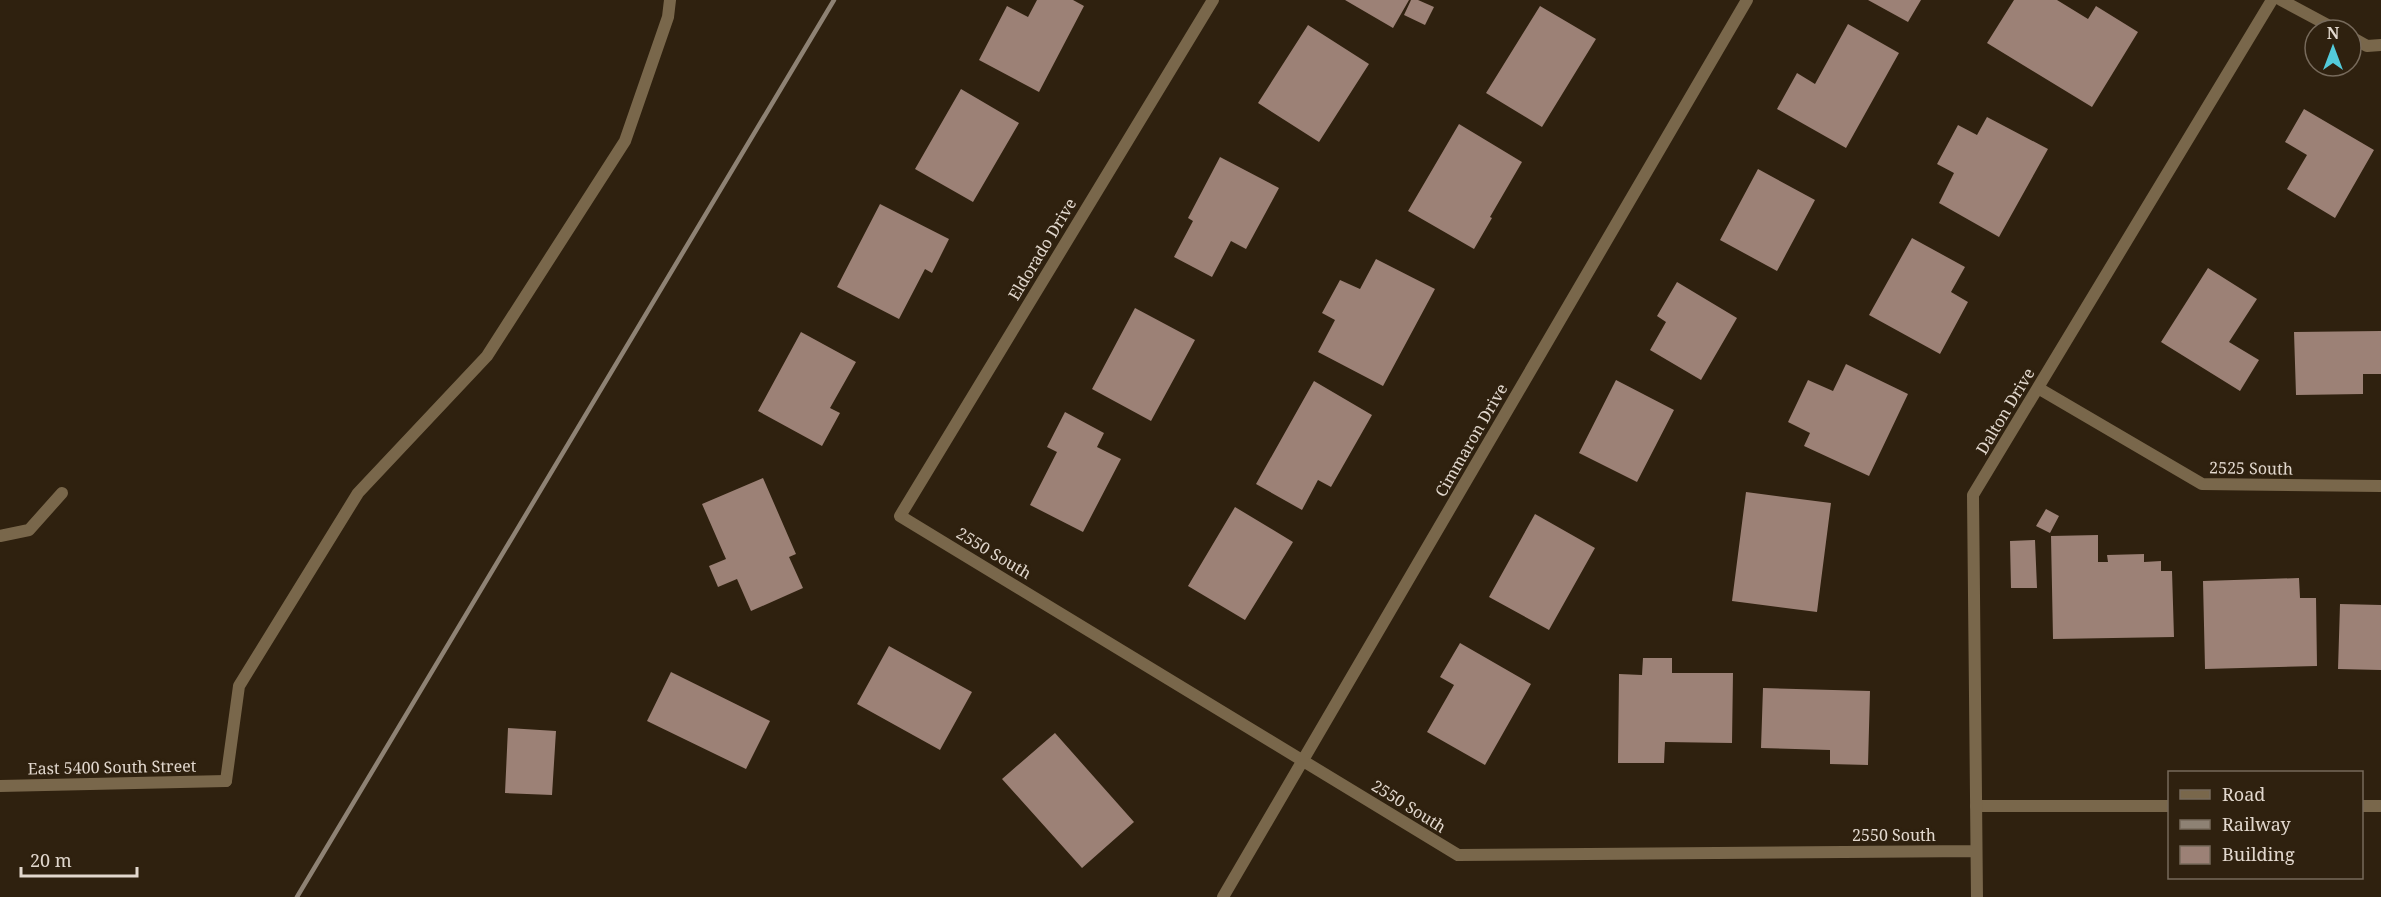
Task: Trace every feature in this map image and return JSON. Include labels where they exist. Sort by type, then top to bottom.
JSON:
[{"type":"street","name":"East 5400 South Street","points":[[0,786],[226,781],[239,686],[358,493],[487,356],[625,141],[668,17],[670,0]]},
{"type":"street","name":"Eldorado Drive","points":[[900,516],[1213,0]]},
{"type":"street","name":"Cimmaron Drive","points":[[1223,897],[1747,0]]},
{"type":"street","name":"Dalton Drive","points":[[1977,897],[1973,495],[2272,0]]},
{"type":"street","points":[[2281,0],[2315,18]]},
{"type":"street","points":[[2363,44],[2367,46],[2381,45]]},
{"type":"street","name":"2525 South","points":[[2038,388],[2202,484],[2381,486]]},
{"type":"street","points":[[0,536],[29,530],[62,493]]},
{"type":"street","name":"2550 South","points":[[900,516],[1458,855],[1976,851]]},
{"type":"street","points":[[1976,806],[2168,806]]},
{"type":"street","points":[[2363,806],[2381,806]]},
{"type":"building","points":[[1037,0],[1073,0],[1084,6],[1039,92],[979,60],[1007,6],[1028,17]]},
{"type":"building","points":[[1345,0],[1409,0],[1393,28]]},
{"type":"building","points":[[1411,0],[1418,0],[1434,7],[1425,25],[1404,15]]},
{"type":"building","points":[[1868,0],[1921,0],[1908,22]]},
{"type":"building","points":[[2014,0],[2057,0],[2088,19],[2096,6],[2138,32],[2092,107],[1987,43]]},
{"type":"building","points":[[1540,6],[1596,39],[1542,127],[1486,93]]},
{"type":"building","points":[[1848,24],[1899,53],[1846,148],[1777,109],[1797,73],[1815,84]]},
{"type":"building","points":[[1308,25],[1369,64],[1319,142],[1258,103]]},
{"type":"building","points":[[961,89],[1019,123],[973,202],[915,169]]},
{"type":"building","points":[[2304,109],[2374,150],[2335,218],[2287,189],[2307,155],[2285,142]]},
{"type":"building","points":[[1987,117],[2048,149],[1999,237],[1939,203],[1954,173],[1937,164],[1958,125],[1977,135]]},
{"type":"building","points":[[1459,124],[1522,162],[1474,249],[1408,211]]},
{"type":"building","points":[[1220,157],[1279,188],[1246,249],[1231,241],[1212,277],[1174,257],[1193,221],[1188,218]]},
{"type":"building","points":[[1758,169],[1815,200],[1777,271],[1720,240]]},
{"type":"building","points":[[880,204],[949,239],[932,273],[925,269],[899,319],[837,287]]},
{"type":"building","points":[[1912,238],[1965,267],[1951,292],[1968,302],[1940,354],[1869,315]]},
{"type":"building","points":[[1376,259],[1435,289],[1383,386],[1318,352],[1335,320],[1322,313],[1340,280],[1360,289]]},
{"type":"building","points":[[2208,268],[2257,299],[2229,342],[2259,360],[2240,391],[2161,342]]},
{"type":"building","points":[[1677,282],[1737,318],[1701,380],[1650,350],[1666,322],[1657,316]]},
{"type":"building","points":[[1135,308],[1195,340],[1151,421],[1092,389]]},
{"type":"building","points":[[2381,331],[2381,374],[2363,374],[2363,394],[2296,395],[2294,332]]},
{"type":"building","points":[[801,332],[856,362],[830,408],[840,413],[822,446],[758,411]]},
{"type":"building","points":[[1846,364],[1908,394],[1869,476],[1804,446],[1810,433],[1788,422],[1808,380],[1833,391]]},
{"type":"building","points":[[1616,380],[1674,410],[1637,482],[1579,453]]},
{"type":"building","points":[[1314,381],[1372,415],[1331,487],[1318,480],[1302,510],[1256,484]]},
{"type":"building","points":[[1065,412],[1104,433],[1097,447],[1121,459],[1083,532],[1030,505],[1057,452],[1047,447]]},
{"type":"building","points":[[763,478],[796,554],[789,557],[803,588],[751,611],[737,579],[718,587],[709,566],[726,559],[702,504]]},
{"type":"building","points":[[1746,492],[1831,503],[1817,612],[1732,601]]},
{"type":"building","points":[[1235,507],[1293,542],[1245,620],[1188,586]]},
{"type":"building","points":[[2046,509],[2059,516],[2050,533],[2036,526]]},
{"type":"building","points":[[1535,514],[1595,548],[1549,630],[1489,597]]},
{"type":"building","points":[[2098,535],[2098,562],[2108,562],[2107,555],[2144,554],[2144,562],[2161,561],[2161,571],[2172,571],[2174,637],[2053,639],[2051,536]]},
{"type":"building","points":[[2035,540],[2037,588],[2011,588],[2010,541]]},
{"type":"building","points":[[2299,578],[2300,598],[2316,598],[2317,666],[2205,669],[2203,581]]},
{"type":"building","points":[[2340,604],[2381,605],[2381,670],[2338,669]]},
{"type":"building","points":[[1460,643],[1531,684],[1485,765],[1427,732],[1454,685],[1440,677]]},
{"type":"building","points":[[889,646],[972,692],[940,750],[857,704]]},
{"type":"building","points":[[1643,658],[1672,658],[1672,673],[1733,673],[1732,743],[1665,742],[1664,763],[1618,763],[1619,674],[1642,675]]},
{"type":"building","points":[[671,672],[770,721],[746,769],[647,721]]},
{"type":"building","points":[[1763,688],[1870,691],[1868,765],[1830,764],[1830,750],[1761,748]]},
{"type":"building","points":[[508,728],[556,731],[552,795],[505,793]]},
{"type":"building","points":[[1055,733],[1134,822],[1082,868],[1002,779]]},
{"type":"railway","points":[[297,897],[834,0]]}]
